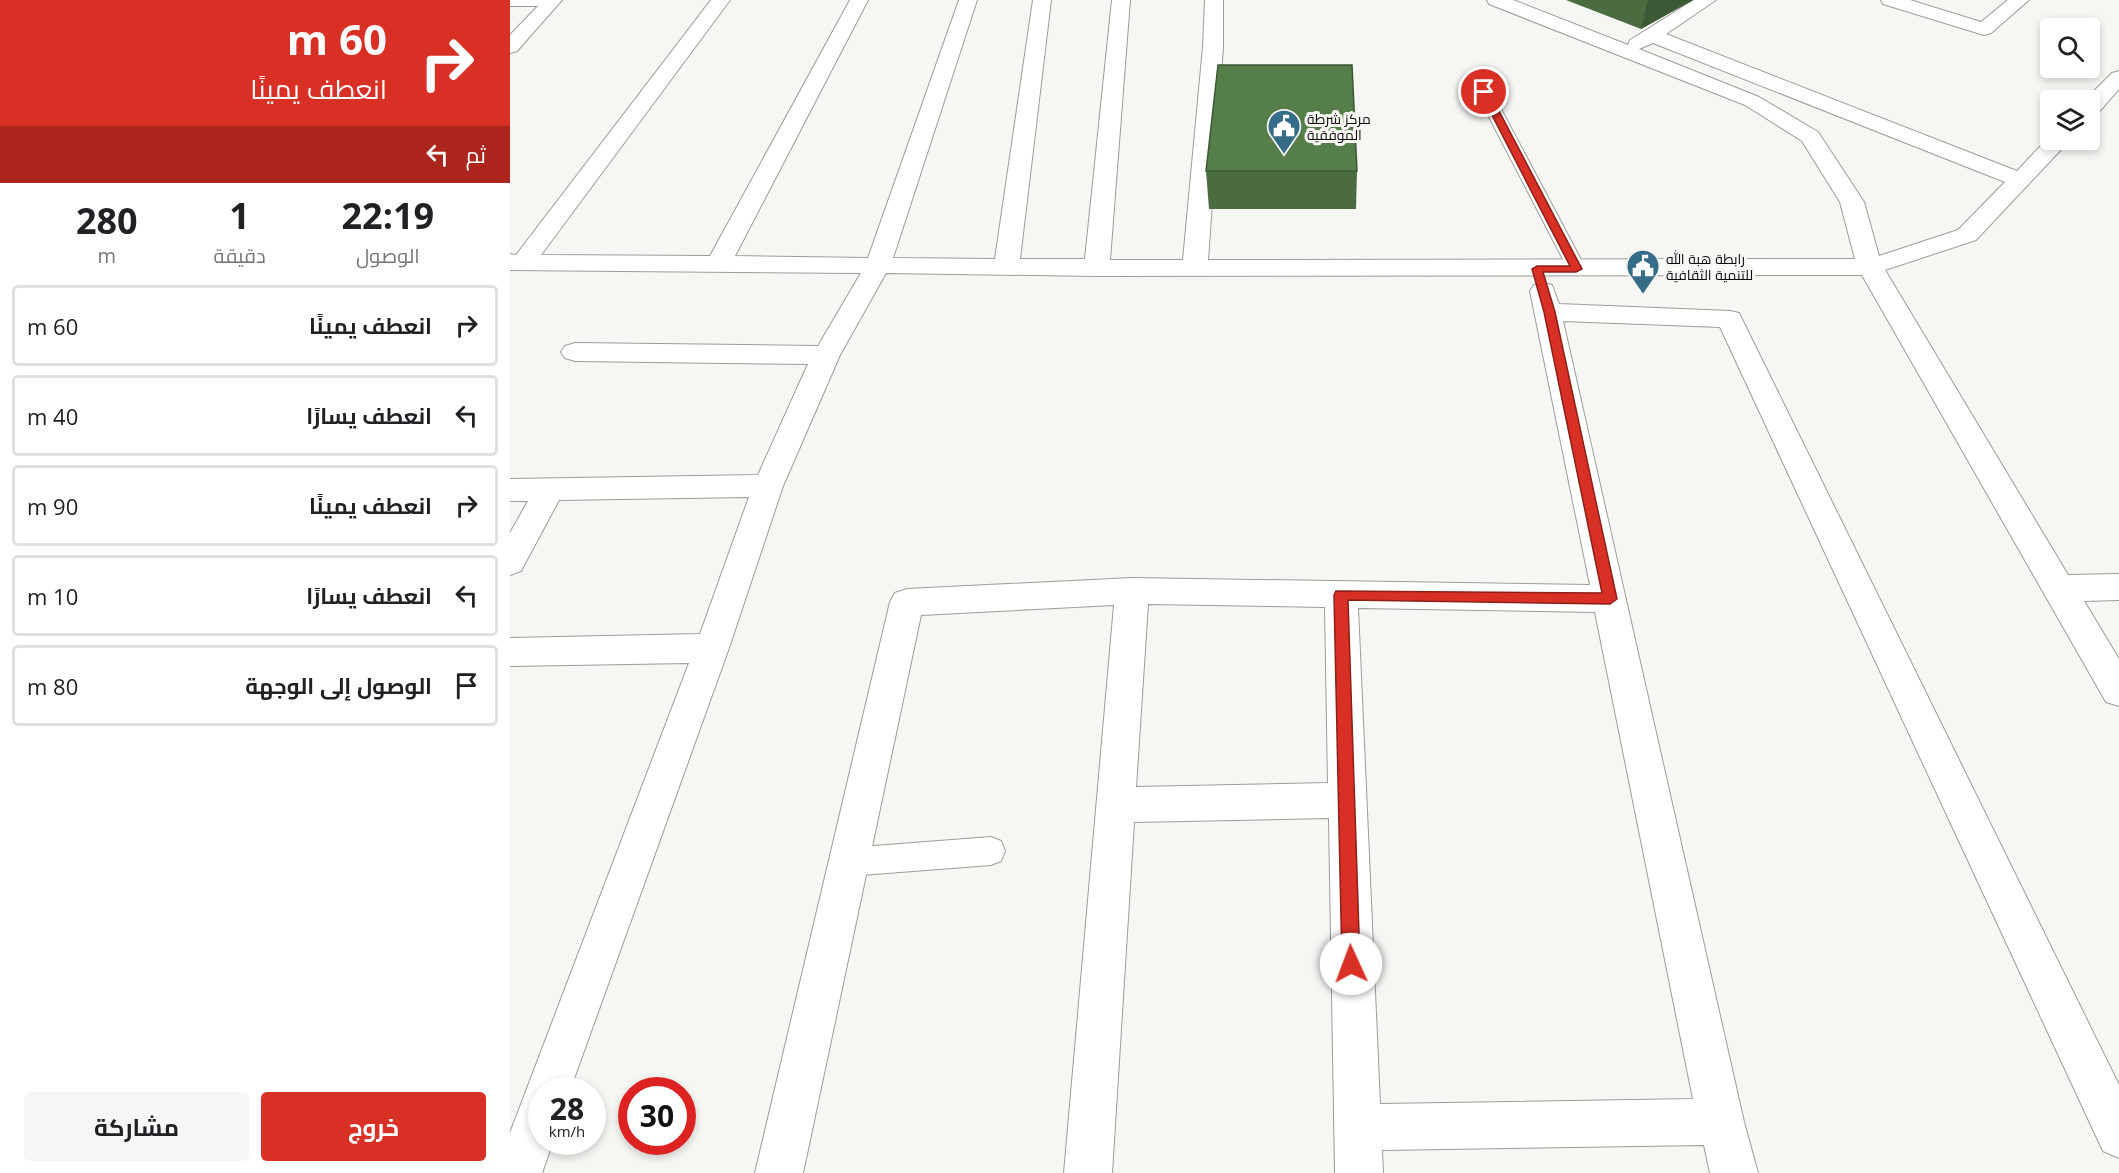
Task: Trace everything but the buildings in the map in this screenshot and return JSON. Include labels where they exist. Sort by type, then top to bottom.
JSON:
[{"type":"street","points":[[510,0],[552,0]]},
{"type":"street","points":[[510,47],[552,0]]},
{"type":"street","points":[[517,262],[721,0]]},
{"type":"street","points":[[718,265],[859,0]]},
{"type":"street","points":[[554,1077],[712,648],[768,486],[826,356],[877,267],[968,0]]},
{"type":"street","points":[[1005,267],[1042,0]]},
{"type":"street","points":[[1097,268],[1121,0]]},
{"type":"street","points":[[1195,268],[1213,47],[1214,0]]},
{"type":"street","points":[[1496,0],[1752,102],[1810,136],[1852,202],[1870,267],[2119,691]]},
{"type":"street","points":[[1626,51],[1707,0]]},
{"type":"street","points":[[1890,0],[1984,29],[2020,0]]},
{"type":"street","points":[[1651,35],[2020,180]]},
{"type":"street","points":[[2100,97],[2119,77]]},
{"type":"street","points":[[517,262],[1097,268],[1870,267],[1967,235],[2049,150]]},
{"type":"street","points":[[1537,269],[1549,312],[1721,1122],[1734,1173]]},
{"type":"street","points":[[1549,312],[1730,319],[2119,1135]]},
{"type":"street","points":[[575,352],[826,356]]},
{"type":"street","points":[[510,490],[768,486]]},
{"type":"street","points":[[510,562],[549,490]]},
{"type":"street","points":[[2060,588],[2119,587]]},
{"type":"street","points":[[779,1173],[907,603],[1132,591],[1610,599]]},
{"type":"street","points":[[1088,1173],[1132,591]]},
{"type":"street","points":[[1341,595],[1359,1173]]},
{"type":"street","points":[[510,652],[712,648]]},
{"type":"street","points":[[1116,805],[1347,800]]},
{"type":"street","points":[[1356,1127],[1721,1122]]},
{"type":"street","points":[[518,1173],[528,1146]]},
{"type":"lane","points":[[1484,92],[1576,269]]},
{"type":"lane","points":[[848,862],[991,851]]},
{"type":"place","name":"مركز شرطة الموفقية","points":[[1284,155]]},
{"type":"place","name":"رابطة هبة الله للتنمية الثقافية","points":[[1643,295]]},
{"type":"route","points":[[1351,964],[1341,595],[1610,599],[1549,312],[1537,269],[1576,269],[1484,92]]}]
